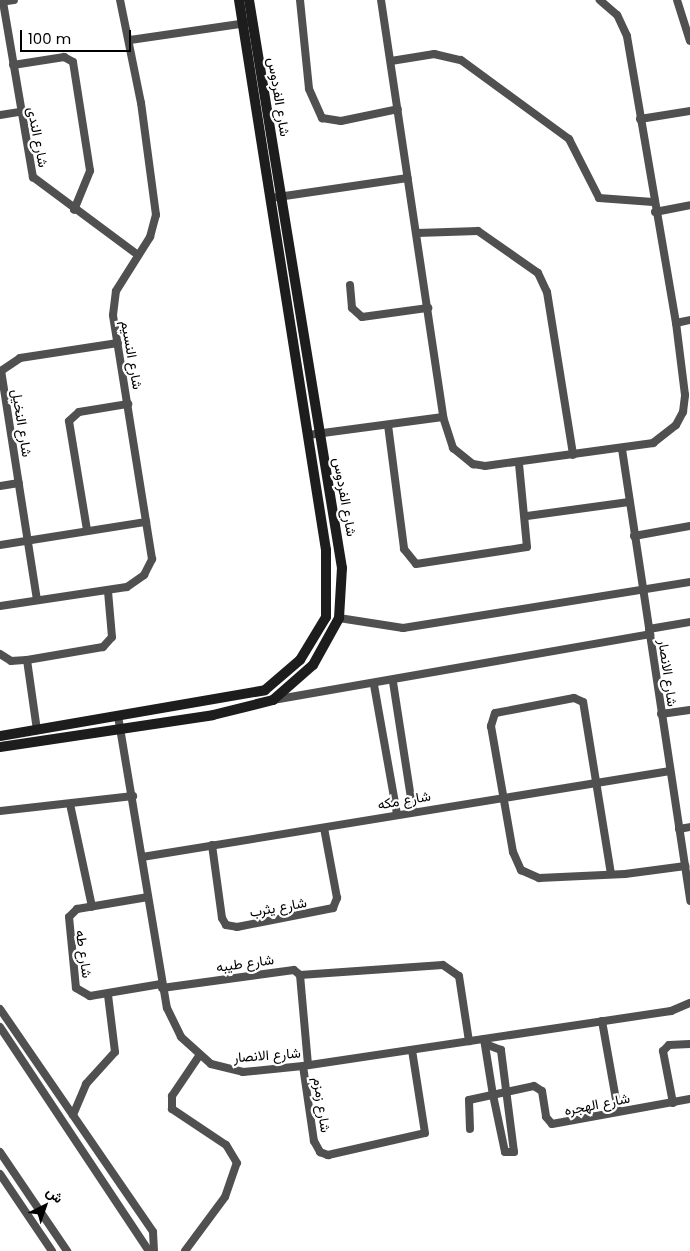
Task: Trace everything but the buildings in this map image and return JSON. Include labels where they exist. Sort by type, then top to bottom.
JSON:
[{"type":"street","points":[[1,2],[14,0]]},
{"type":"street","name":"شارع النسيم","points":[[0,606],[108,591],[137,582],[149,568],[146,522],[113,302],[121,279],[155,227],[156,200],[130,40],[120,0]]},
{"type":"street","name":"شارع الفردوس","points":[[238,0],[248,22]]},
{"type":"street","name":"شارع الفردوس","points":[[0,736],[260,691],[285,677],[308,649],[326,617],[330,591],[276,197],[248,22],[250,0]]},
{"type":"street","points":[[300,0],[310,89],[322,118],[341,120],[398,109]]},
{"type":"street","points":[[381,0],[443,417],[452,448],[461,458],[486,466],[519,464],[653,443],[676,425],[686,395],[686,374],[653,202],[622,22],[600,0]]},
{"type":"street","points":[[677,0],[690,41]]},
{"type":"street","name":"شارع الندى","points":[[1,2],[20,112],[34,177],[74,210],[138,255]]},
{"type":"street","points":[[130,40],[248,22]]},
{"type":"street","points":[[391,61],[434,54],[461,60],[569,139],[599,198],[653,202]]},
{"type":"street","points":[[13,65],[64,57],[73,62],[90,171],[74,210]]},
{"type":"street","points":[[640,119],[690,111]]},
{"type":"street","points":[[0,115],[20,112]]},
{"type":"street","points":[[276,197],[408,178]]},
{"type":"street","name":"شارع الفردوس","points":[[273,700],[313,665],[339,618],[342,568],[320,433],[276,197]]},
{"type":"street","points":[[655,212],[690,205]]},
{"type":"street","points":[[417,233],[478,231],[538,273],[547,292],[573,455]]},
{"type":"street","points":[[350,285],[352,308],[362,317],[428,308]]},
{"type":"street","points":[[676,323],[690,320]]},
{"type":"street","name":"شارع النخيل","points":[[38,600],[0,371],[20,358],[118,343]]},
{"type":"street","points":[[87,530],[69,421],[79,412],[128,404]]},
{"type":"street","points":[[308,435],[443,417]]},
{"type":"street","points":[[388,425],[404,549],[410,560],[425,563],[521,551],[530,541],[519,464]]},
{"type":"street","name":"شارع الانصار","points":[[622,449],[690,901]]},
{"type":"street","points":[[0,486],[19,483]]},
{"type":"street","points":[[527,516],[629,502]]},
{"type":"street","points":[[0,545],[146,522]]},
{"type":"street","points":[[634,536],[690,526]]},
{"type":"street","points":[[339,618],[403,628],[690,582]]},
{"type":"street","points":[[0,654],[11,661],[27,660],[86,651],[110,641],[108,591]]},
{"type":"street","points":[[0,748],[120,730],[273,700],[393,682],[649,632],[690,622]]},
{"type":"street","points":[[27,660],[38,730]]},
{"type":"street","points":[[393,682],[413,811]]},
{"type":"street","points":[[374,685],[397,814]]},
{"type":"street","points":[[612,874],[586,707],[574,698],[495,713],[490,726],[502,796],[513,852],[526,874],[612,874],[685,866]]},
{"type":"street","points":[[661,714],[690,710]]},
{"type":"street","name":"شارع الانصار","points":[[118,716],[133,796],[162,986],[172,1023],[199,1056],[234,1071],[306,1066],[470,1041],[485,1041],[671,1011],[690,1003]]},
{"type":"street","name":"شارع مكه","points":[[142,857],[324,828],[502,796],[670,771]]},
{"type":"street","points":[[0,811],[133,796]]},
{"type":"street","points":[[70,804],[92,907]]},
{"type":"street","points":[[679,829],[690,827]]},
{"type":"street","name":"شارع يثرب","points":[[212,845],[222,918],[226,925],[237,927],[332,908],[336,898],[324,828]]},
{"type":"street","name":"شارع طه","points":[[148,897],[77,909],[66,923],[76,988],[84,995],[108,995],[162,986]]},
{"type":"street","name":"شارع طيبه","points":[[162,986],[290,969],[300,976],[443,965],[459,976],[470,1041]]},
{"type":"street","points":[[300,976],[306,1066]]},
{"type":"street","points":[[73,1115],[86,1084],[115,1052],[108,995]]},
{"type":"street","points":[[0,1009],[152,1232],[154,1251]]},
{"type":"street","points":[[602,1021],[618,1112]]},
{"type":"street","points":[[0,1027],[149,1251]]},
{"type":"street","points":[[485,1041],[501,1050],[514,1152],[505,1152],[493,1096],[485,1041]]},
{"type":"street","points":[[673,1103],[663,1051],[669,1045],[690,1045]]},
{"type":"street","name":"شارع زمزم","points":[[306,1066],[316,1147],[328,1155],[420,1137],[426,1128],[412,1050]]},
{"type":"street","points":[[185,1251],[225,1197],[237,1162],[226,1145],[172,1109],[172,1096],[199,1056]]},
{"type":"street","name":"شارع الهجره","points":[[507,1091],[540,1088],[552,1124],[690,1099]]},
{"type":"street","points":[[470,1129],[466,1104],[507,1091]]},
{"type":"street","points":[[1,1156],[67,1251]]},
{"type":"street","points":[[0,1174],[52,1251]]},
{"type":"street","points":[[17,1200],[28,1193]]}]
